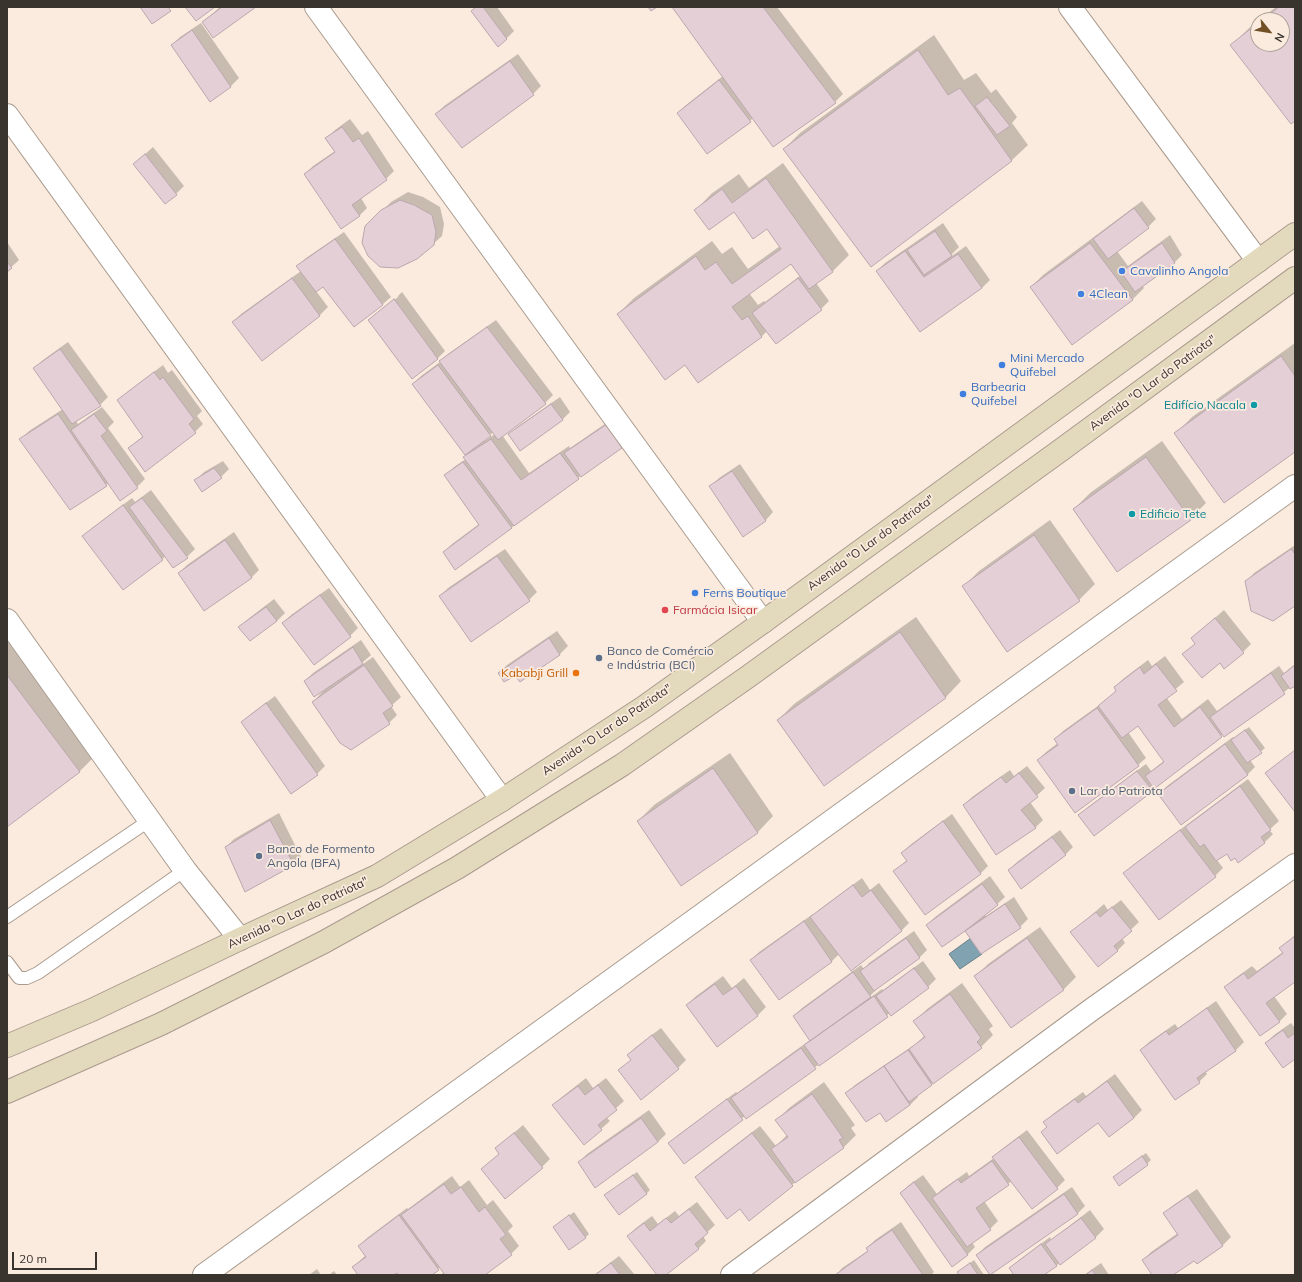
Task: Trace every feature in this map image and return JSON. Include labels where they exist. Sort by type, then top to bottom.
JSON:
[{"type":"main road","name":"Avenida \"O Lar do Patriota\"","points":[[7,1046],[92,1010],[240,939],[378,876],[502,800],[644,706],[763,622],[1295,234]]},
{"type":"main road","name":"Avenida \"O Lar do Patriota\"","points":[[7,1092],[161,1024],[324,942],[456,868],[622,765],[749,676],[1048,460],[1295,278]]},
{"type":"street","points":[[316,7],[763,622]]},
{"type":"street","points":[[1070,7],[1258,261]]},
{"type":"street","points":[[7,115],[502,800]]},
{"type":"street","points":[[204,1275],[1295,486]]},
{"type":"street","points":[[7,620],[185,870],[240,939]]},
{"type":"street","points":[[732,1275],[1091,1010],[1295,865]]},
{"type":"lane","points":[[7,917],[150,820]]},
{"type":"lane","points":[[7,962],[19,978],[27,978],[38,973],[185,870]]},
{"type":"water","points":[[971,938],[982,954],[960,969],[949,954]]},
{"type":"building","points":[[140,7],[168,7],[171,11],[152,24]]},
{"type":"building","points":[[185,7],[215,7],[196,21]]},
{"type":"building","points":[[222,7],[256,7],[213,38],[202,22]]},
{"type":"building","points":[[476,7],[483,7],[507,39],[498,47],[471,11]]},
{"type":"building","points":[[648,7],[657,7],[651,11]]},
{"type":"building","points":[[672,7],[763,7],[836,103],[773,147]]},
{"type":"building","points":[[1279,7],[1295,7],[1295,121],[1291,124],[1230,45],[1250,29],[1250,52],[1290,52],[1290,12],[1272,12]]},
{"type":"building","points":[[192,30],[231,87],[210,102],[171,45]]},
{"type":"building","points":[[918,50],[948,95],[960,88],[1012,161],[871,267],[783,149]]},
{"type":"building","points":[[510,61],[534,95],[462,148],[435,114]]},
{"type":"building","points":[[719,80],[751,122],[707,154],[677,113]]},
{"type":"building","points":[[987,97],[1010,126],[997,135],[975,106]]},
{"type":"building","points":[[342,127],[353,142],[359,138],[387,180],[352,205],[360,216],[341,229],[304,174],[335,152],[325,138]]},
{"type":"building","points":[[145,154],[177,195],[165,204],[133,164]]},
{"type":"building","points":[[766,178],[833,272],[809,289],[791,264],[732,307],[742,320],[748,316],[762,337],[698,383],[685,365],[665,380],[617,314],[696,256],[705,270],[716,262],[732,284],[781,249],[767,229],[753,239],[734,212],[709,230],[694,210],[722,189],[732,203]]},
{"type":"building","points":[[400,200],[414,205],[432,215],[436,232],[434,245],[417,259],[398,268],[380,267],[368,256],[362,243],[365,226],[381,210]]},
{"type":"building","points":[[1134,208],[1149,228],[1108,259],[1093,239]]},
{"type":"building","points":[[935,231],[952,256],[924,275],[907,250]]},
{"type":"building","points":[[335,239],[383,305],[354,327],[323,287],[316,292],[296,266]]},
{"type":"building","name":"4Clean","points":[[1090,243],[1133,300],[1072,345],[1030,287]]},
{"type":"building","points":[[1162,243],[1175,263],[1135,292],[1121,272]]},
{"type":"building","points":[[905,251],[924,277],[958,254],[982,288],[920,332],[876,271]]},
{"type":"building","points":[[7,262],[12,268],[7,272]]},
{"type":"building","points":[[292,278],[320,316],[262,361],[232,322]]},
{"type":"building","points":[[798,278],[822,310],[776,344],[752,313]]},
{"type":"building","points":[[394,299],[438,359],[412,379],[368,320]]},
{"type":"building","points":[[487,327],[546,404],[498,440],[439,361]]},
{"type":"building","points":[[60,349],[101,406],[72,424],[33,368]]},
{"type":"building","name":"Edifício Nacala","points":[[1281,356],[1295,376],[1295,452],[1224,503],[1174,433]]},
{"type":"building","points":[[438,365],[491,436],[465,455],[412,384]]},
{"type":"building","points":[[154,372],[160,380],[163,377],[194,419],[189,424],[196,433],[145,472],[128,448],[143,437],[117,400]]},
{"type":"building","points":[[551,404],[563,420],[520,451],[508,434]]},
{"type":"building","points":[[58,414],[107,486],[70,510],[19,439]]},
{"type":"building","points":[[94,414],[107,431],[101,436],[138,488],[120,501],[71,430]]},
{"type":"building","points":[[607,424],[622,448],[581,477],[564,453]]},
{"type":"building","points":[[491,439],[521,480],[560,453],[579,479],[514,526],[463,457]]},
{"type":"building","name":"Edificio Tete","points":[[1146,457],[1191,520],[1117,572],[1073,509]]},
{"type":"building","points":[[463,462],[512,528],[455,570],[443,552],[479,525],[444,475]]},
{"type":"building","points":[[214,468],[222,478],[202,492],[194,480]]},
{"type":"building","points":[[732,471],[766,521],[743,537],[709,486]]},
{"type":"building","points":[[142,498],[188,558],[173,568],[129,507]]},
{"type":"building","points":[[123,505],[163,560],[123,590],[82,536]]},
{"type":"building","points":[[1034,535],[1080,601],[1007,652],[962,586]]},
{"type":"building","points":[[225,540],[252,578],[204,611],[178,573]]},
{"type":"building","points":[[1291,549],[1295,554],[1295,606],[1273,621],[1251,611],[1245,581]]},
{"type":"building","points":[[497,556],[530,601],[471,642],[439,596]]},
{"type":"building","points":[[320,595],[351,637],[314,665],[282,623]]},
{"type":"building","points":[[266,607],[277,621],[250,641],[238,627]]},
{"type":"building","points":[[1215,618],[1244,653],[1224,669],[1220,663],[1202,678],[1182,654],[1195,644],[1191,638]]},
{"type":"building","points":[[900,632],[946,698],[824,786],[777,720]]},
{"type":"building","points":[[549,638],[560,655],[520,682],[515,676],[504,682],[498,673]]},
{"type":"building","points":[[353,647],[363,664],[314,697],[304,681]]},
{"type":"building","points":[[1156,664],[1177,691],[1158,705],[1174,727],[1200,707],[1222,737],[1154,789],[1145,776],[1164,762],[1138,726],[1122,738],[1098,706],[1116,691],[1114,687],[1140,667],[1144,674]]},
{"type":"building","points":[[364,665],[393,706],[383,713],[390,724],[351,750],[340,743],[312,702]]},
{"type":"building","points":[[1295,665],[1295,686],[1290,689],[1281,676]]},
{"type":"building","points":[[1271,673],[1285,694],[1224,737],[1210,717]]},
{"type":"building","points":[[7,675],[80,772],[7,827]]},
{"type":"building","points":[[266,703],[318,775],[291,794],[241,722]]},
{"type":"building","points":[[1097,708],[1139,766],[1075,813],[1037,760],[1058,745],[1054,739]]},
{"type":"building","points":[[1245,730],[1262,753],[1247,763],[1231,740]]},
{"type":"building","points":[[1225,744],[1248,775],[1181,825],[1158,794]]},
{"type":"building","points":[[1295,750],[1295,812],[1265,773]]},
{"type":"building","points":[[713,768],[758,833],[681,886],[637,821]]},
{"type":"building","points":[[1137,771],[1153,791],[1094,836],[1078,815]]},
{"type":"building","points":[[1019,773],[1038,797],[1021,810],[1036,828],[996,855],[963,805],[1001,777],[1006,783]]},
{"type":"building","points":[[1240,786],[1271,830],[1261,837],[1265,843],[1238,863],[1235,858],[1231,861],[1227,854],[1216,861],[1204,844],[1200,847],[1185,827]]},
{"type":"building","name":"Banco de Formento Angola (BFA)","points":[[270,820],[294,865],[245,892],[225,847]]},
{"type":"building","points":[[943,821],[981,874],[925,915],[893,871],[907,861],[901,853]]},
{"type":"building","points":[[1180,830],[1216,877],[1159,920],[1123,873]]},
{"type":"building","points":[[1052,837],[1066,855],[1021,889],[1008,870]]},
{"type":"building","points":[[982,884],[998,905],[942,947],[926,925]]},
{"type":"building","points":[[853,885],[862,897],[871,890],[902,931],[851,971],[810,917]]},
{"type":"building","points":[[1005,904],[1021,928],[981,954],[965,931]]},
{"type":"building","points":[[1112,907],[1132,931],[1114,946],[1118,951],[1098,967],[1070,932],[1096,912],[1100,917]]},
{"type":"building","points":[[804,921],[832,962],[779,1000],[750,960]]},
{"type":"building","points":[[1295,936],[1295,982],[1266,1003],[1280,1022],[1260,1036],[1224,987],[1244,973],[1248,979],[1283,953],[1279,948]]},
{"type":"building","points":[[906,938],[920,958],[874,991],[860,971]]},
{"type":"building","points":[[1027,938],[1064,990],[1011,1028],[974,976]]},
{"type":"building","points":[[914,968],[929,988],[891,1016],[876,996]]},
{"type":"building","points":[[853,972],[871,997],[810,1041],[793,1016]]},
{"type":"building","points":[[715,984],[723,995],[736,986],[758,1016],[717,1047],[686,1005]]},
{"type":"building","points":[[950,994],[981,1038],[977,1042],[982,1048],[933,1084],[909,1049],[925,1037],[913,1021]]},
{"type":"building","points":[[874,996],[888,1017],[819,1066],[804,1045]]},
{"type":"building","points":[[1207,1008],[1236,1051],[1197,1078],[1200,1083],[1175,1100],[1140,1050],[1166,1031],[1169,1035]]},
{"type":"building","points":[[1283,1030],[1288,1038],[1295,1033],[1295,1059],[1283,1068],[1265,1043]]},
{"type":"building","points":[[652,1035],[679,1069],[641,1100],[618,1070],[631,1060],[627,1055]]},
{"type":"building","points":[[801,1048],[816,1069],[746,1119],[731,1098]]},
{"type":"building","points":[[908,1050],[932,1085],[909,1102],[884,1066]]},
{"type":"building","points":[[884,1066],[910,1105],[886,1122],[880,1113],[866,1122],[845,1093]]},
{"type":"building","points":[[1107,1081],[1134,1118],[1109,1137],[1098,1123],[1057,1154],[1041,1132],[1047,1127],[1043,1122],[1075,1099],[1078,1103]]},
{"type":"building","points":[[598,1085],[617,1110],[598,1125],[602,1130],[584,1145],[552,1105],[578,1086],[585,1095]]},
{"type":"building","points":[[812,1094],[843,1138],[839,1140],[844,1148],[795,1183],[771,1149],[788,1137],[775,1120]]},
{"type":"building","points":[[727,1099],[743,1120],[684,1164],[668,1143]]},
{"type":"building","points":[[641,1118],[658,1142],[595,1188],[578,1162]]},
{"type":"building","points":[[514,1133],[543,1168],[505,1199],[481,1169],[499,1154],[495,1148]]},
{"type":"building","points":[[752,1133],[793,1186],[749,1221],[740,1209],[727,1219],[695,1177]]},
{"type":"building","points":[[1019,1137],[1058,1189],[1032,1209],[992,1157]]},
{"type":"building","points":[[1142,1156],[1148,1165],[1119,1186],[1113,1177]]},
{"type":"building","points":[[992,1161],[1009,1185],[976,1208],[991,1230],[967,1247],[932,1198],[958,1179],[961,1183]]},
{"type":"building","points":[[633,1175],[647,1194],[619,1215],[604,1195]]},
{"type":"building","points":[[914,1182],[968,1255],[952,1267],[900,1193]]},
{"type":"building","points":[[444,1184],[451,1194],[461,1187],[479,1212],[485,1207],[506,1235],[500,1239],[512,1255],[485,1275],[445,1275],[401,1215]]},
{"type":"building","points":[[1064,1194],[1078,1214],[990,1275],[976,1255]]},
{"type":"building","points":[[1188,1196],[1223,1246],[1197,1264],[1194,1261],[1173,1275],[1152,1275],[1142,1260],[1178,1235],[1163,1213]]},
{"type":"building","points":[[689,1209],[708,1233],[695,1244],[699,1249],[666,1275],[657,1275],[627,1236],[644,1223],[650,1231],[666,1218],[671,1223]]},
{"type":"building","points":[[399,1215],[439,1270],[432,1275],[398,1275],[397,1273],[394,1275],[358,1275],[352,1267],[366,1257],[358,1246]]},
{"type":"building","points":[[569,1215],[586,1238],[569,1250],[553,1227]]},
{"type":"building","points":[[1081,1218],[1096,1238],[1060,1265],[1045,1244]]},
{"type":"building","points":[[892,1230],[923,1275],[835,1275],[868,1251],[866,1248]]},
{"type":"building","points":[[1041,1244],[1057,1266],[1044,1275],[1014,1275],[1009,1268]]},
{"type":"building","points":[[611,1263],[620,1275],[595,1275]]},
{"type":"building","points":[[970,1263],[978,1275],[959,1275],[957,1272]]},
{"type":"building","points":[[1092,1270],[1096,1275],[1086,1275]]},
{"type":"place","name":"Cavalinho Angola","points":[[1122,271]]},
{"type":"place","name":"4Clean","points":[[1081,294]]},
{"type":"place","name":"Mini Mercado Quifebel","points":[[1002,365]]},
{"type":"place","name":"Barbearia Quifebel","points":[[963,394]]},
{"type":"place","name":"Edifício Nacala","points":[[1254,405]]},
{"type":"place","name":"Edificio Tete","points":[[1132,514]]},
{"type":"place","name":"Ferns Boutique","points":[[695,593]]},
{"type":"place","name":"Farmácia Isicar","points":[[665,610]]},
{"type":"place","name":"Banco de Comércio e Indústria (BCI)","points":[[599,658]]},
{"type":"place","name":"Kababji Grill","points":[[576,673]]},
{"type":"place","name":"Lar do Patriota","points":[[1072,791]]},
{"type":"place","name":"Banco de Formento Angola (BFA)","points":[[259,856]]}]
